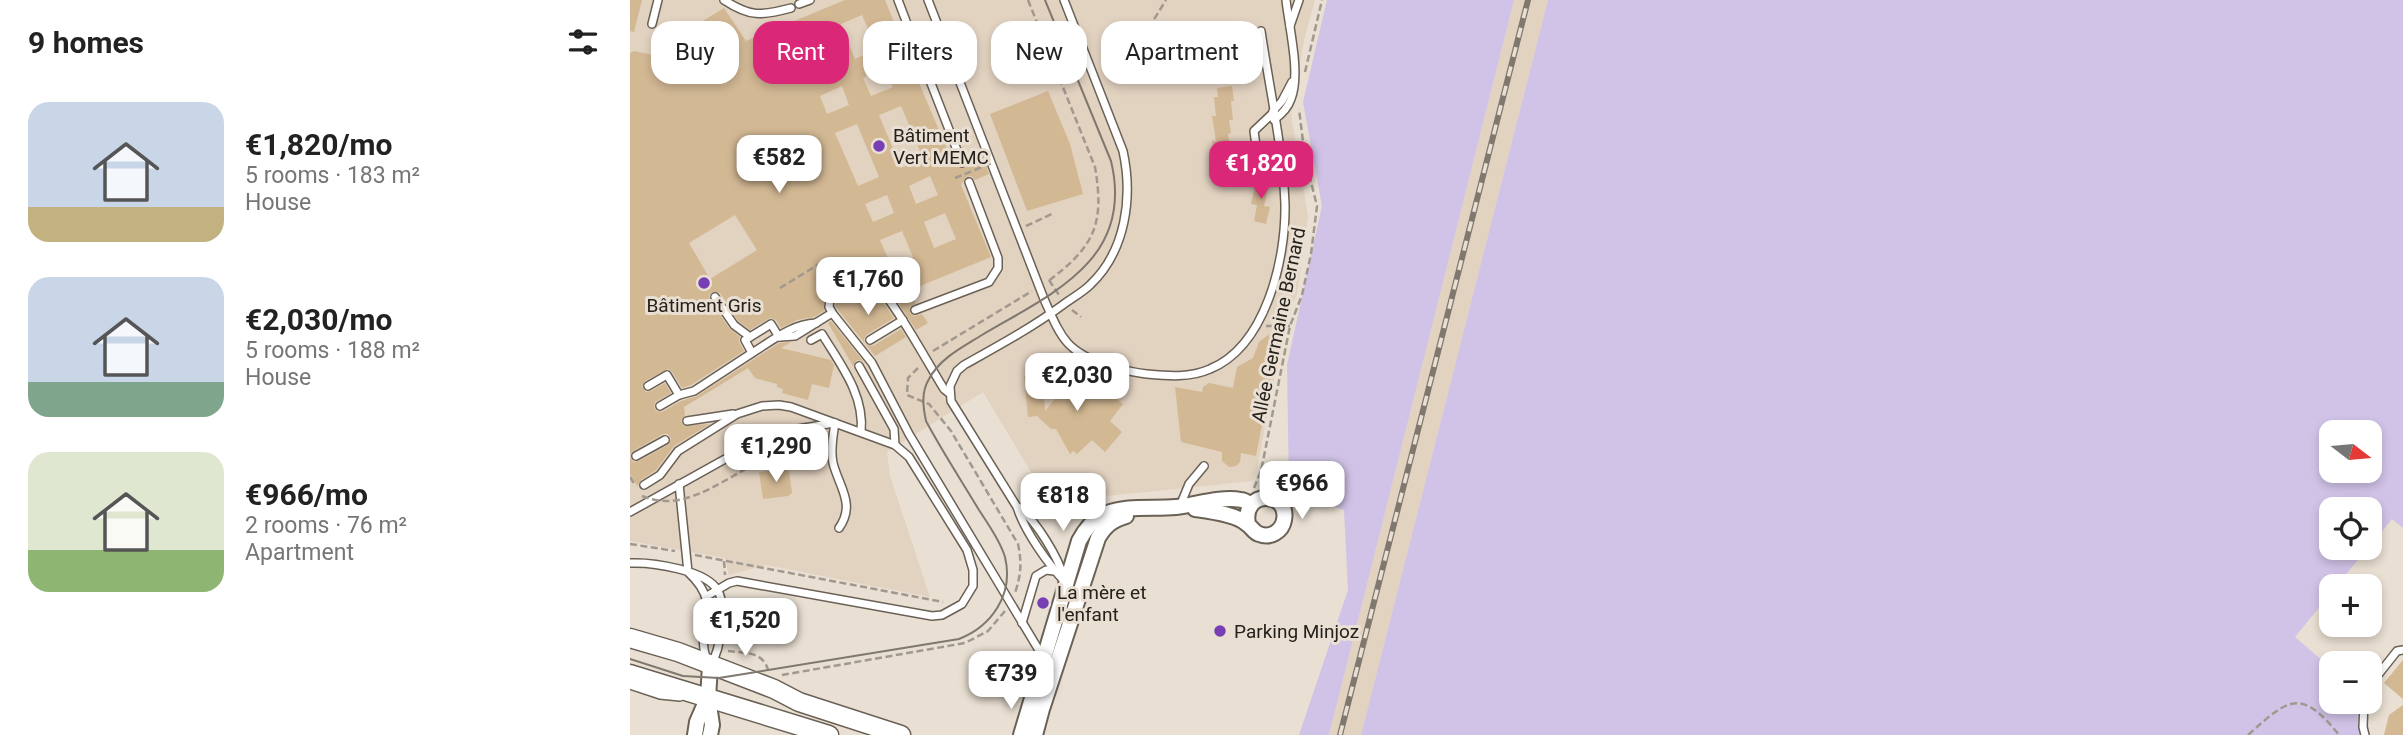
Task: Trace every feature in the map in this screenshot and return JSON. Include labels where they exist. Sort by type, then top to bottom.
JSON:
[{"type":"street","points":[[1248,524],[1251,498]]},
{"type":"street","points":[[1021,735],[1074,555],[1085,530],[1094,521],[1118,510],[1251,498],[1273,499],[1282,507],[1285,519],[1279,530],[1267,536],[1255,532],[1248,524],[1219,512],[1180,506]]},
{"type":"street","points":[[1035,735],[1098,538],[1105,527],[1116,519],[1143,509]]},
{"type":"street","points":[[1066,583],[1077,601]]},
{"type":"street","points":[[630,638],[678,652],[774,689],[799,702],[901,735]]},
{"type":"street","points":[[710,666],[710,735]]},
{"type":"street","points":[[630,674],[829,735]]},
{"type":"street","points":[[695,735],[696,722],[708,698]]},
{"type":"lane","points":[[653,21],[658,0]]},
{"type":"lane","points":[[724,0],[753,14],[767,14],[810,0]]},
{"type":"lane","points":[[898,0],[906,21]]},
{"type":"lane","points":[[929,0],[937,21]]},
{"type":"lane","points":[[949,393],[957,371],[964,365],[1051,314],[1090,286],[1104,269],[1119,238],[1128,192],[1123,151],[1064,0]]},
{"type":"lane","points":[[1256,146],[1254,131],[1285,110],[1292,97],[1295,76],[1286,0]]},
{"type":"lane","points":[[1289,30],[1299,0]]},
{"type":"lane","points":[[964,84],[1017,230],[1063,338],[1075,352],[1121,370],[1161,375],[1191,375],[1210,369],[1231,357],[1247,340],[1266,306],[1283,239],[1285,204],[1263,43]]},
{"type":"lane","points":[[930,84],[962,163]]},
{"type":"lane","points":[[915,310],[989,282],[998,268],[999,258],[969,182]]},
{"type":"lane","points":[[1046,696],[1043,656],[909,435],[872,363],[832,313],[829,307],[830,299],[859,281],[868,280],[876,284],[903,320],[1017,507],[1021,518],[1054,570],[1066,583]]},
{"type":"lane","points":[[715,297],[734,325],[750,337]]},
{"type":"lane","points":[[660,406],[679,395],[694,391],[800,324],[816,323],[832,313]]},
{"type":"lane","points":[[870,340],[903,320]]},
{"type":"lane","points":[[752,352],[745,340],[771,324],[779,337]]},
{"type":"lane","points":[[811,340],[822,334],[850,380],[858,399],[861,432]]},
{"type":"lane","points":[[859,366],[894,429],[895,445]]},
{"type":"lane","points":[[648,386],[667,375],[679,395]]},
{"type":"lane","points":[[687,421],[779,405],[895,445],[909,457],[967,550],[973,570],[973,586],[969,596],[960,606],[942,615],[932,616],[746,582],[729,583],[706,596]]},
{"type":"lane","points":[[644,485],[660,475],[678,451],[737,414]]},
{"type":"lane","points":[[630,512],[761,439],[786,431],[835,423]]},
{"type":"lane","points":[[835,423],[833,463],[846,502],[845,520],[839,528]]},
{"type":"lane","points":[[636,456],[665,440]]},
{"type":"lane","points":[[1180,506],[1189,484],[1204,466]]},
{"type":"lane","points":[[679,484],[688,572],[700,583],[706,596],[707,620],[702,643],[703,654],[710,666]]},
{"type":"lane","points":[[1017,507],[1028,514],[1057,561],[1066,583]]},
{"type":"lane","points":[[957,534],[974,542]]},
{"type":"lane","points":[[1057,561],[1074,555]]},
{"type":"lane","points":[[630,563],[688,572],[701,576],[718,590],[723,617],[718,649],[710,666]]},
{"type":"lane","points":[[1022,622],[1036,576],[1046,570],[1054,570]]},
{"type":"lane","points":[[2382,670],[2397,651],[2403,650]]},
{"type":"lane","points":[[630,685],[660,695],[708,698]]},
{"type":"lane","points":[[2362,714],[2365,735]]},
{"type":"path","points":[[1028,0],[1095,167],[1099,191],[1100,210],[1088,242],[1075,260],[1045,284]]},
{"type":"path","points":[[1153,21],[1166,0]]},
{"type":"path","points":[[1303,83],[1322,0]]},
{"type":"path","name":"Allée Germaine Bernard","points":[[1251,498],[1261,471],[1290,326],[1303,295],[1317,206],[1305,158],[1298,109]]},
{"type":"path","points":[[955,178],[992,163]]},
{"type":"path","points":[[1017,230],[1054,214]]},
{"type":"path","points":[[780,288],[824,261]]},
{"type":"path","points":[[928,356],[1035,289]]},
{"type":"path","points":[[1256,324],[1275,328],[1290,326]]},
{"type":"path","points":[[782,675],[965,643],[988,631],[1010,601],[1021,573],[1022,561],[1018,544],[951,431],[929,404],[907,396],[908,378],[923,363]]},
{"type":"path","points":[[642,496],[657,502],[688,498],[774,456],[812,450],[821,464]]},
{"type":"path","points":[[724,561],[960,606]]},
{"type":"path","points":[[726,651],[759,656],[766,662],[769,678]]},
{"type":"path","points":[[2248,735],[2284,705],[2306,704],[2316,709],[2339,735]]},
{"type":"shaded area","points":[[630,0],[1315,0],[1304,40],[1291,115],[1308,216],[1297,294],[1284,324],[1257,470],[1252,481],[1049,502],[983,392],[887,452],[890,476],[930,597],[766,565],[729,575],[725,558],[630,541]]},
{"type":"shaded area","points":[[1327,0],[1514,0],[1329,735],[1299,735],[1348,590],[1344,510],[1289,490],[1287,365],[1322,206],[1303,102]]},
{"type":"shaded area","points":[[1514,0],[1548,0],[1361,735],[1329,735]]},
{"type":"shaded area","points":[[1548,0],[2403,0],[2403,528],[2392,519],[2382,531],[2382,497],[2319,497],[2319,560],[2358,560],[2346,574],[2319,574],[2319,608],[2295,637],[2319,658],[2319,714],[2358,714],[2361,735],[1361,735]]},
{"type":"building","points":[[630,0],[642,0],[634,32],[630,31]]},
{"type":"building","points":[[845,0],[885,0],[894,21],[865,21],[862,15],[848,21],[794,21]]},
{"type":"building","points":[[724,8],[733,21],[703,21]]},
{"type":"building","points":[[739,30],[746,41],[753,38],[753,84],[849,84],[849,44],[855,59],[863,55],[863,84],[866,84],[871,96],[893,87],[892,84],[920,84],[954,166],[965,168],[968,161],[982,155],[989,174],[975,180],[971,176],[966,177],[961,185],[991,257],[908,291],[916,303],[910,307],[910,313],[915,316],[922,314],[928,323],[916,330],[891,292],[870,274],[851,277],[827,294],[824,298],[824,311],[781,328],[776,320],[770,318],[750,330],[738,321],[720,293],[712,292],[709,295],[710,300],[729,328],[740,337],[739,342],[744,351],[682,388],[668,369],[645,381],[642,387],[646,392],[665,383],[671,393],[655,402],[656,411],[662,412],[681,401],[697,396],[779,343],[791,342],[781,348],[831,360],[834,365],[829,388],[812,384],[808,400],[782,393],[783,389],[777,387],[777,384],[755,378],[748,368],[684,407],[685,415],[681,421],[684,426],[710,424],[674,446],[656,470],[637,486],[630,474],[630,457],[633,462],[639,461],[668,445],[671,439],[668,434],[663,434],[630,455],[630,53],[634,51],[651,55],[651,84],[739,84]],"holes":[[[842,86],[849,105],[827,114],[820,96]],[[901,106],[923,158],[901,168],[879,115]],[[857,124],[879,177],[858,186],[835,133]],[[930,176],[938,195],[916,204],[909,186]],[[887,195],[894,213],[873,222],[865,204]],[[945,213],[956,239],[934,248],[924,222]],[[735,215],[757,250],[710,279],[689,243]],[[902,231],[913,257],[891,265],[880,240]]]},
{"type":"building","points":[[1232,86],[1233,120],[1229,120],[1231,133],[1228,134],[1233,164],[1229,165],[1230,170],[1213,173],[1211,161],[1215,160],[1212,141],[1216,141],[1212,116],[1216,116],[1214,97],[1218,97],[1217,88]]},
{"type":"building","points":[[1048,91],[1070,144],[1083,194],[1027,211],[990,114]]},
{"type":"building","points":[[1257,179],[1269,182],[1264,206],[1270,207],[1266,224],[1254,221],[1257,205],[1251,204]]},
{"type":"building","points":[[867,286],[894,318],[866,335],[865,343],[835,306],[852,291]]},
{"type":"building","points":[[831,321],[863,361],[857,360],[853,366],[828,323]]},
{"type":"building","points":[[1281,325],[1256,456],[1241,453],[1240,462],[1229,467],[1222,461],[1222,452],[1181,442],[1175,387],[1202,392],[1203,387],[1209,383],[1233,388],[1237,367],[1253,358],[1259,342]]},
{"type":"building","points":[[901,329],[906,337],[875,356],[866,344],[873,346]]},
{"type":"building","points":[[1087,374],[1108,391],[1111,387],[1121,396],[1118,400],[1123,404],[1110,421],[1122,432],[1105,452],[1092,440],[1077,454],[1073,451],[1070,454],[1056,429],[1051,429],[1037,416],[1028,417],[1024,376],[1043,376],[1045,411],[1064,388],[1070,393]]},
{"type":"building","points":[[784,469],[789,471],[792,493],[788,496],[763,499],[759,472]]},
{"type":"building","points":[[2403,660],[2403,699],[2384,683]]},
{"type":"building","points":[[2403,705],[2403,735],[2384,735],[2389,715]]},
{"type":"tram line","points":[[630,659],[683,676],[719,678],[959,639],[981,626],[998,607],[1006,584],[1007,571],[1003,551],[926,421],[924,394],[929,379],[946,359],[1035,304],[1081,270],[1099,249],[1111,224],[1115,195],[1111,161],[1045,0]]},
{"type":"railway","points":[[1340,735],[1528,0]]},
{"type":"place","name":"Bâtiment Vert MEMC","points":[[879,146]]},
{"type":"place","name":"Bâtiment Gris","points":[[704,283]]},
{"type":"place","name":"La mère et l'enfant","points":[[1043,603]]},
{"type":"place","name":"Parking Minjoz","points":[[1220,631]]}]
